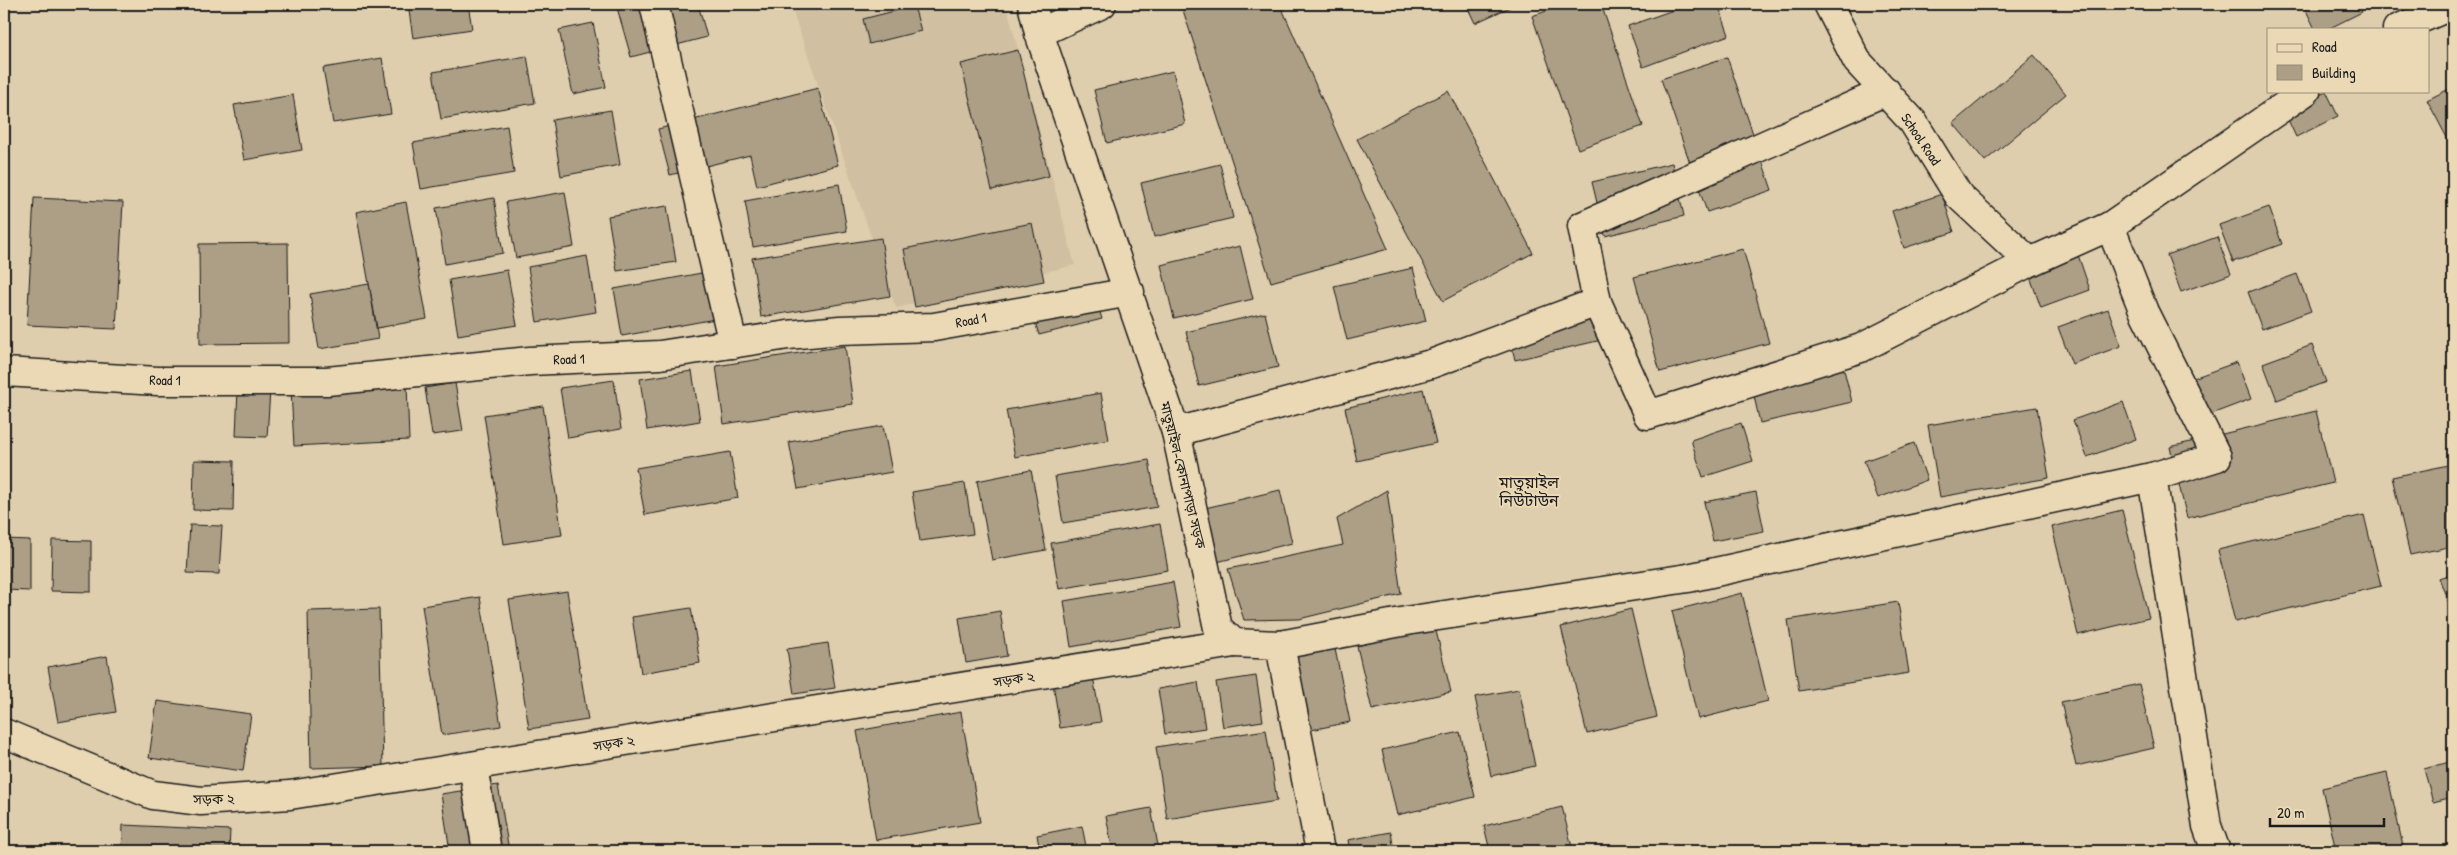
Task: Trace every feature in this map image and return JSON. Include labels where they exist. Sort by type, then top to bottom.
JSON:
[{"type":"street","points":[[654,4],[733,344]]},
{"type":"street","name":"মাতুয়াইল-কোনাপাড়া সড়ক","points":[[1032,4],[1039,33],[1130,292],[1176,432],[1218,628],[1234,643]]},
{"type":"street","points":[[1039,33],[1102,4]]},
{"type":"street","name":"School Road","points":[[1828,4],[1857,61],[1913,122],[1959,196],[2030,262]]},
{"type":"street","points":[[2399,28],[2453,5]]},
{"type":"street","points":[[1886,91],[1582,226],[1597,302],[1648,415],[1861,348],[2030,262],[2110,226],[2305,92]]},
{"type":"street","points":[[1234,643],[1280,645],[1412,620],[1688,578],[2152,477],[2217,457],[2144,312],[2110,226]]},
{"type":"street","name":"Road 1","points":[[4,372],[158,381],[327,381],[530,360],[660,355],[840,330],[934,327],[1130,292]]},
{"type":"street","points":[[1176,432],[1431,364],[1597,302]]},
{"type":"street","points":[[2152,477],[2207,826],[2216,851]]},
{"type":"street","name":"সড়ক ২","points":[[4,733],[153,795],[201,801],[290,795],[1234,643]]},
{"type":"street","points":[[1280,645],[1320,851]]},
{"type":"street","points":[[473,766],[488,851]]},
{"type":"shaded area","points":[[790,4],[1006,4],[1075,265],[896,308]]},
{"type":"building","points":[[408,4],[468,4],[472,29],[413,38]]},
{"type":"building","points":[[616,4],[698,4],[707,37],[631,57]]},
{"type":"building","points":[[1181,4],[1280,4],[1388,249],[1271,282]]},
{"type":"building","points":[[1466,4],[1517,4],[1475,23]]},
{"type":"building","points":[[1567,4],[1601,4],[1643,126],[1578,149],[1532,16]]},
{"type":"building","points":[[1690,4],[1718,4],[1729,35],[1643,67],[1628,26]]},
{"type":"building","points":[[2303,4],[2358,4],[2362,12],[2330,28],[2315,28]]},
{"type":"building","points":[[914,6],[921,31],[869,44],[863,19]]},
{"type":"building","points":[[593,23],[606,87],[573,94],[559,30]]},
{"type":"building","points":[[1018,50],[1049,176],[992,190],[961,64]]},
{"type":"building","points":[[2034,55],[2066,94],[1985,161],[1953,123]]},
{"type":"building","points":[[527,56],[535,103],[441,119],[433,72]]},
{"type":"building","points":[[1727,57],[1772,190],[1707,212],[1661,79]]},
{"type":"building","points":[[382,58],[391,114],[333,123],[323,68]]},
{"type":"building","points":[[1173,71],[1185,124],[1107,143],[1094,90]]},
{"type":"building","points":[[2453,87],[2453,149],[2427,100]]},
{"type":"building","points":[[818,88],[838,165],[757,186],[750,155],[670,175],[658,129]]},
{"type":"building","points":[[1448,91],[1533,253],[1443,301],[1357,139]]},
{"type":"building","points":[[2326,92],[2338,116],[2296,137],[2284,111]]},
{"type":"building","points":[[293,95],[302,150],[244,160],[234,105]]},
{"type":"building","points":[[611,110],[620,165],[561,176],[552,120]]},
{"type":"building","points":[[507,126],[514,173],[421,189],[413,143]]},
{"type":"building","points":[[1672,163],[1684,216],[1605,236],[1592,182]]},
{"type":"building","points":[[1220,164],[1233,218],[1154,237],[1141,183]]},
{"type":"building","points":[[839,184],[847,231],[753,247],[745,201]]},
{"type":"building","points":[[565,192],[574,247],[516,258],[506,202]]},
{"type":"building","points":[[1942,194],[1954,232],[1904,248],[1892,211]]},
{"type":"building","points":[[34,198],[123,202],[116,329],[27,325]]},
{"type":"building","points":[[494,198],[503,253],[445,264],[436,208]]},
{"type":"building","points":[[406,202],[427,319],[377,328],[356,212]]},
{"type":"building","points":[[667,206],[676,262],[617,271],[608,216]]},
{"type":"building","points":[[2269,207],[2282,244],[2233,262],[2219,225]]},
{"type":"building","points":[[1032,223],[1044,281],[915,307],[904,249]]},
{"type":"building","points":[[2217,237],[2231,274],[2181,292],[2167,255]]},
{"type":"building","points":[[881,238],[890,296],[761,317],[752,258]]},
{"type":"building","points":[[288,243],[289,343],[200,344],[199,244]]},
{"type":"building","points":[[1240,246],[1253,299],[1174,318],[1161,265]]},
{"type":"building","points":[[1743,249],[1769,343],[1660,372],[1634,277]]},
{"type":"building","points":[[2077,252],[2090,290],[2041,308],[2028,271]]},
{"type":"building","points":[[587,256],[596,312],[537,322],[528,267]]},
{"type":"building","points":[[1413,268],[1426,321],[1347,340],[1334,286]]},
{"type":"building","points":[[507,270],[517,325],[458,335],[449,280]]},
{"type":"building","points":[[707,272],[715,319],[622,336],[614,289]]},
{"type":"building","points":[[2297,274],[2311,311],[2262,329],[2248,292]]},
{"type":"building","points":[[369,284],[378,339],[319,349],[310,294]]},
{"type":"building","points":[[1095,296],[1102,319],[1039,335],[1032,312]]},
{"type":"building","points":[[1598,303],[1606,339],[1515,360],[1507,324]]},
{"type":"building","points":[[2108,309],[2121,346],[2072,364],[2058,327]]},
{"type":"building","points":[[1265,313],[1278,367],[1199,386],[1186,332]]},
{"type":"building","points":[[2312,345],[2326,382],[2277,400],[2263,363]]},
{"type":"building","points":[[845,346],[853,404],[724,424],[716,366]]},
{"type":"building","points":[[2237,362],[2251,399],[2201,418],[2188,380]]},
{"type":"building","points":[[1843,366],[1852,402],[1760,423],[1752,387]]},
{"type":"building","points":[[692,371],[700,421],[647,430],[640,379]]},
{"type":"building","points":[[614,380],[621,429],[568,438],[560,388]]},
{"type":"building","points":[[455,383],[463,431],[432,435],[425,388]]},
{"type":"building","points":[[407,384],[409,440],[294,446],[291,390]]},
{"type":"building","points":[[238,388],[270,390],[267,437],[236,436]]},
{"type":"building","points":[[1423,389],[1436,443],[1357,461],[1345,408]]},
{"type":"building","points":[[1101,393],[1109,440],[1015,457],[1006,410]]},
{"type":"building","points":[[2123,402],[2136,439],[2087,457],[2073,420]]},
{"type":"building","points":[[543,406],[562,535],[504,544],[484,415]]},
{"type":"building","points":[[2037,407],[2049,478],[1940,497],[1928,425]]},
{"type":"building","points":[[2316,411],[2333,483],[2187,518],[2170,447]]},
{"type":"building","points":[[1741,423],[1753,461],[1703,477],[1691,440]]},
{"type":"building","points":[[883,426],[892,472],[798,489],[789,442]]},
{"type":"building","points":[[1914,443],[1927,480],[1878,498],[1864,461]]},
{"type":"building","points":[[730,452],[738,498],[645,515],[636,468]]},
{"type":"building","points":[[194,460],[234,461],[233,511],[193,510]]},
{"type":"building","points":[[1149,460],[1157,507],[1063,523],[1055,476]]},
{"type":"building","points":[[2453,464],[2453,546],[2410,555],[2392,477]]},
{"type":"building","points":[[1031,470],[1046,550],[992,560],[977,481]]},
{"type":"building","points":[[965,483],[973,534],[920,541],[912,492]]},
{"type":"building","points":[[1280,490],[1292,543],[1213,563],[1201,509]]},
{"type":"building","points":[[1387,490],[1401,594],[1299,619],[1244,620],[1228,569],[1343,545],[1337,519]]},
{"type":"building","points":[[1756,492],[1764,531],[1713,541],[1704,502]]},
{"type":"building","points":[[2122,510],[2149,618],[2078,635],[2052,527]]},
{"type":"building","points":[[2364,515],[2381,586],[2235,622],[2218,550]]},
{"type":"building","points":[[1160,524],[1168,570],[1059,589],[1051,543]]},
{"type":"building","points":[[190,525],[222,526],[219,574],[187,573]]},
{"type":"building","points":[[4,539],[30,540],[30,591],[4,590]]},
{"type":"building","points":[[52,540],[91,541],[91,592],[51,591]]},
{"type":"building","points":[[2453,573],[2453,615],[2439,578]]},
{"type":"building","points":[[1173,582],[1181,627],[1071,647],[1064,601]]},
{"type":"building","points":[[567,591],[588,720],[529,729],[509,600]]},
{"type":"building","points":[[1742,593],[1768,701],[1698,719],[1672,611]]},
{"type":"building","points":[[480,597],[501,726],[442,735],[422,606]]},
{"type":"building","points":[[1898,602],[1909,673],[1799,691],[1788,620]]},
{"type":"building","points":[[691,608],[700,663],[641,673],[632,617]]},
{"type":"building","points":[[379,609],[383,766],[311,768],[308,611]]},
{"type":"building","points":[[1631,609],[1657,717],[1587,734],[1561,627]]},
{"type":"building","points":[[1000,611],[1007,656],[966,663],[959,618]]},
{"type":"building","points":[[1435,627],[1451,692],[1372,710],[1357,646]]},
{"type":"building","points":[[828,643],[835,688],[794,694],[787,649]]},
{"type":"building","points":[[1334,644],[1350,722],[1306,731],[1290,653]]},
{"type":"building","points":[[107,656],[116,712],[58,722],[48,667]]},
{"type":"building","points":[[1093,676],[1101,722],[1060,728],[1053,683]]},
{"type":"building","points":[[1256,676],[1263,721],[1223,727],[1216,682]]},
{"type":"building","points":[[1198,682],[1205,728],[1165,734],[1158,689]]},
{"type":"building","points":[[2139,684],[2154,748],[2076,766],[2061,702]]},
{"type":"building","points":[[1519,689],[1535,766],[1491,776],[1475,697]]},
{"type":"building","points":[[157,701],[251,714],[243,771],[149,758]]},
{"type":"building","points":[[961,712],[980,822],[876,840],[857,731]]},
{"type":"building","points":[[1266,730],[1277,801],[1167,819],[1156,747]]},
{"type":"building","points":[[1460,732],[1475,797],[1397,815],[1382,750]]},
{"type":"building","points":[[2453,761],[2453,797],[2433,802],[2424,769]]},
{"type":"building","points":[[2387,773],[2404,851],[2336,851],[2322,788]]},
{"type":"building","points":[[498,785],[509,851],[450,851],[441,794]]},
{"type":"building","points":[[1562,807],[1573,851],[1490,851],[1484,826]]},
{"type":"building","points":[[1151,808],[1159,851],[1113,851],[1106,816]]},
{"type":"building","points":[[123,825],[230,830],[229,851],[122,851]]},
{"type":"building","points":[[1082,826],[1087,851],[1040,851],[1037,835]]},
{"type":"building","points":[[1391,832],[1394,851],[1350,851],[1348,840]]},
{"type":"district","name":"মাতুয়াইল নিউটাউন","points":[[1529,491]]}]
